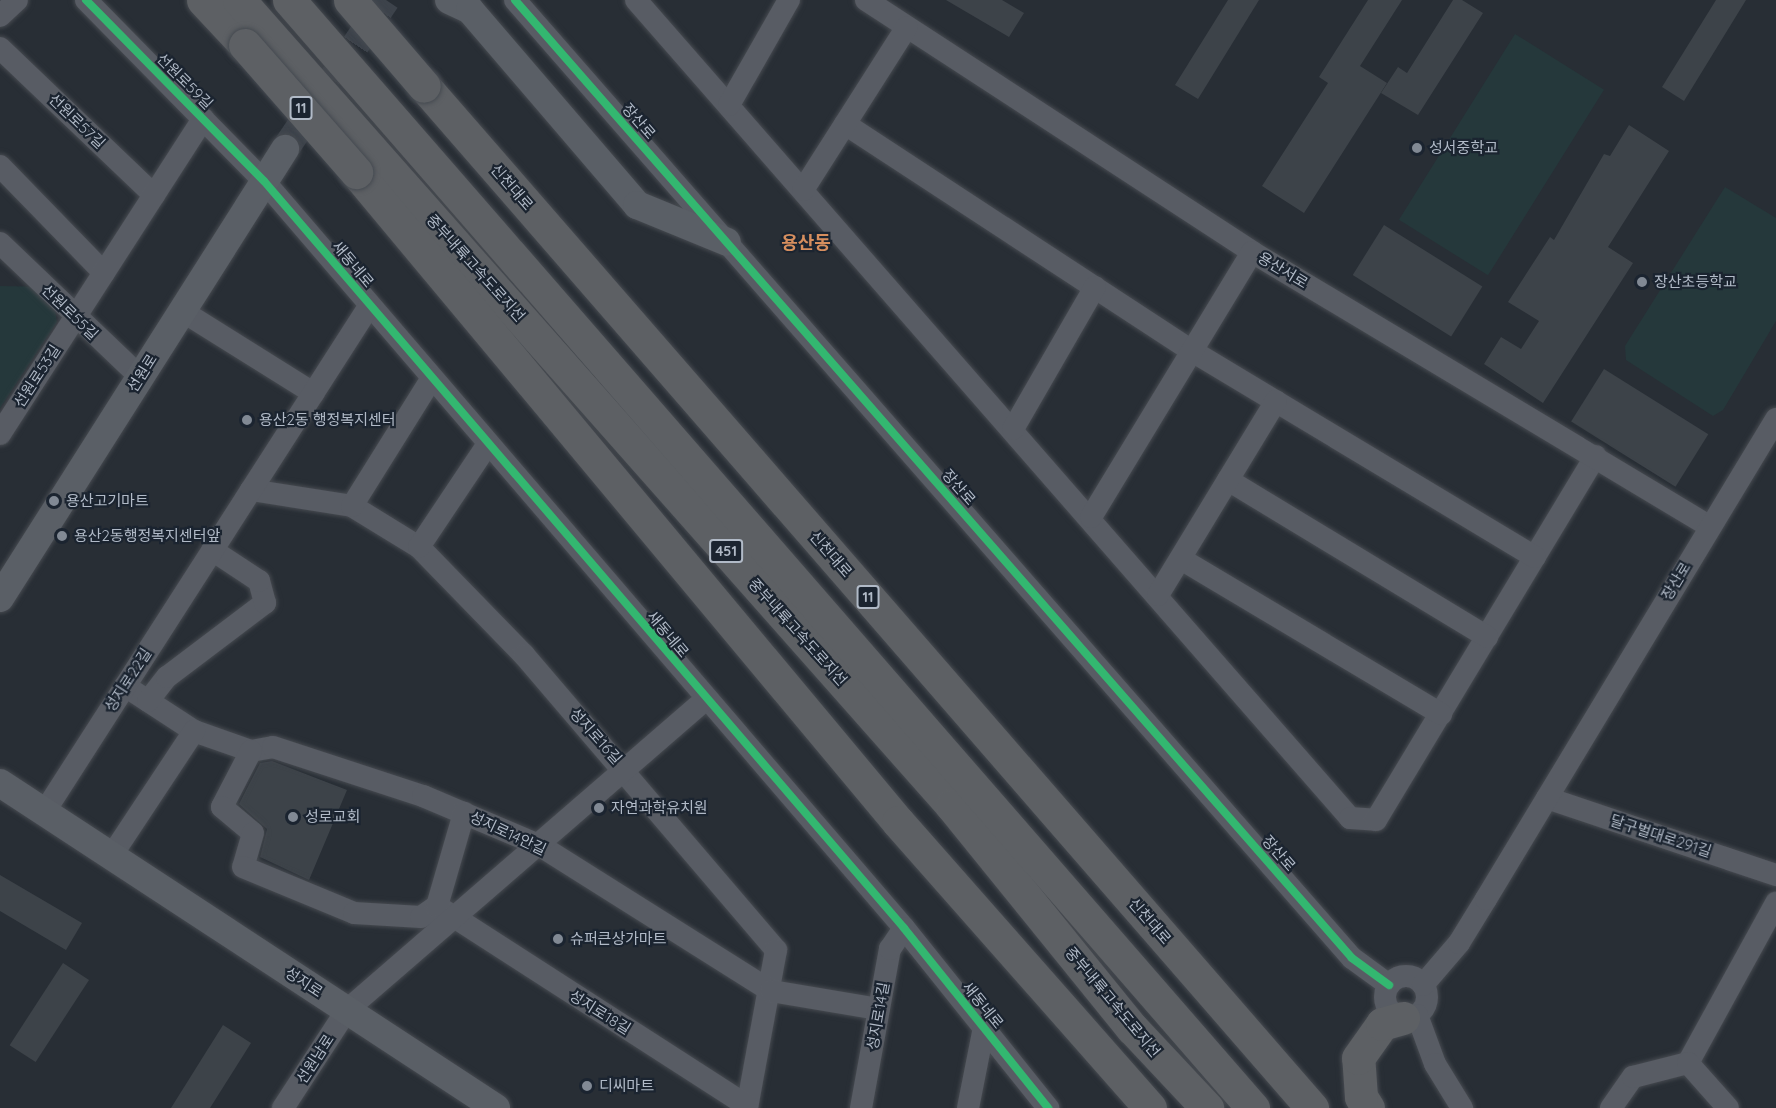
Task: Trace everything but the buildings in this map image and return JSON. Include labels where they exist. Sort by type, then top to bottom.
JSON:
[{"type":"highway","name":"11","points":[[203,0],[356,172],[898,822],[1149,1108]]},
{"type":"highway","name":"중부내륙고속도로지선","points":[[239,0],[952,806],[1132,1028],[1207,1108]]},
{"type":"highway","name":"중부내륙고속도로지선","points":[[289,0],[1253,1108]]},
{"type":"highway","name":"신천대로","points":[[350,0],[1312,1108]]},
{"type":"highway","points":[[1368,1108],[1361,1096],[1358,1058],[1382,1024],[1410,1016]]},
{"type":"main road","points":[[449,0],[470,10],[637,205],[728,243]]},
{"type":"main road","name":"선원로","points":[[0,598],[285,149]]},
{"type":"main road","name":"성지로","points":[[0,783],[496,1108]]},
{"type":"street","points":[[0,16],[17,0]]},
{"type":"street","name":"선원로59길","points":[[86,0],[264,181]]},
{"type":"street","name":"장산로","points":[[515,0],[1352,958],[1389,985]]},
{"type":"street","points":[[636,0],[1091,517],[1350,818],[1376,820],[1596,456]]},
{"type":"street","points":[[729,105],[789,0]]},
{"type":"street","name":"용산서로","points":[[866,0],[1252,252],[1596,456],[1709,526]]},
{"type":"street","points":[[803,190],[907,27]]},
{"type":"street","name":"선원로57길","points":[[0,48],[154,195]]},
{"type":"street","name":"선원로53길","points":[[0,434],[203,118]]},
{"type":"street","points":[[845,124],[1192,351],[1535,557]]},
{"type":"street","points":[[0,166],[104,273]]},
{"type":"street","name":"새동네로","points":[[264,181],[705,699],[904,928],[1048,1108]]},
{"type":"street","name":"선원로55길","points":[[1,248],[140,377]]},
{"type":"street","points":[[1091,517],[1252,252]]},
{"type":"street","points":[[1013,429],[1095,287]]},
{"type":"street","name":"성지로22길","points":[[45,811],[369,305]]},
{"type":"street","points":[[182,311],[313,393]]},
{"type":"street","points":[[352,506],[432,378]]},
{"type":"street","points":[[1158,595],[1276,401]]},
{"type":"street","name":"장산로","points":[[1423,985],[1459,943],[1709,526],[1776,419]]},
{"type":"street","points":[[419,547],[488,444]]},
{"type":"street","points":[[1228,480],[1487,637]]},
{"type":"street","name":"성지로16길","points":[[251,490],[352,506],[419,547],[524,655],[625,769],[776,950],[771,991],[747,1107]]},
{"type":"street","name":"성지로22길","points":[[148,701],[167,677],[265,603],[259,581],[212,550]]},
{"type":"street","points":[[1180,559],[1441,714]]},
{"type":"street","name":"성지로14안길","points":[[125,686],[194,731],[251,751],[273,747],[464,813],[539,845],[771,991],[879,1009]]},
{"type":"street","points":[[347,1010],[445,912],[539,845],[705,699]]},
{"type":"street","points":[[112,855],[194,731]]},
{"type":"street","points":[[251,751],[222,807],[254,833],[243,867],[354,913],[421,917],[445,912]]},
{"type":"street","name":"달구벌대로291길","points":[[1546,798],[1776,875]]},
{"type":"street","points":[[445,912],[464,813]]},
{"type":"street","points":[[1611,1108],[1634,1077],[1688,1063],[1776,903]]},
{"type":"street","name":"성지로18길","points":[[445,912],[747,1107]]},
{"type":"street","name":"성지로14길","points":[[861,1108],[890,949],[904,928]]},
{"type":"street","points":[[1410,1016],[1426,1004],[1423,985],[1406,976],[1389,985],[1386,1005],[1410,1016],[1435,1065],[1462,1108]]},
{"type":"street","name":"선원남로","points":[[283,1108],[347,1010]]},
{"type":"street","name":"새동네로","points":[[968,1108],[984,1027]]},
{"type":"street","points":[[1688,1063],[1728,1108]]},
{"type":"shaded area","points":[[1515,34],[1604,90],[1488,275],[1399,220]]},
{"type":"shaded area","points":[[1725,187],[1776,218],[1776,321],[1723,410],[1713,416],[1626,360],[1625,346]]},
{"type":"shaded area","points":[[0,286],[51,287],[57,322],[0,408]]},
{"type":"tunnel","points":[[285,149],[386,0]]},
{"type":"cycle path","points":[[86,0],[264,181],[904,928],[1048,1108]]},
{"type":"cycle path","points":[[515,0],[1352,958],[1389,985]]},
{"type":"place","name":"성서중학교","points":[[1417,148]]},
{"type":"place","name":"장산초등학교","points":[[1642,282]]},
{"type":"place","name":"용산2동 행정복지센터","points":[[247,420]]},
{"type":"place","name":"용산고기마트","points":[[54,501]]},
{"type":"place","name":"용산2동행정복지센터앞","points":[[62,536]]},
{"type":"place","name":"자연과학유치원","points":[[599,808]]},
{"type":"place","name":"성로교회","points":[[293,817]]},
{"type":"place","name":"슈퍼큰상가마트","points":[[558,939]]},
{"type":"place","name":"디씨마트","points":[[587,1086]]},
{"type":"district","name":"용산동","points":[[806,243]]}]
